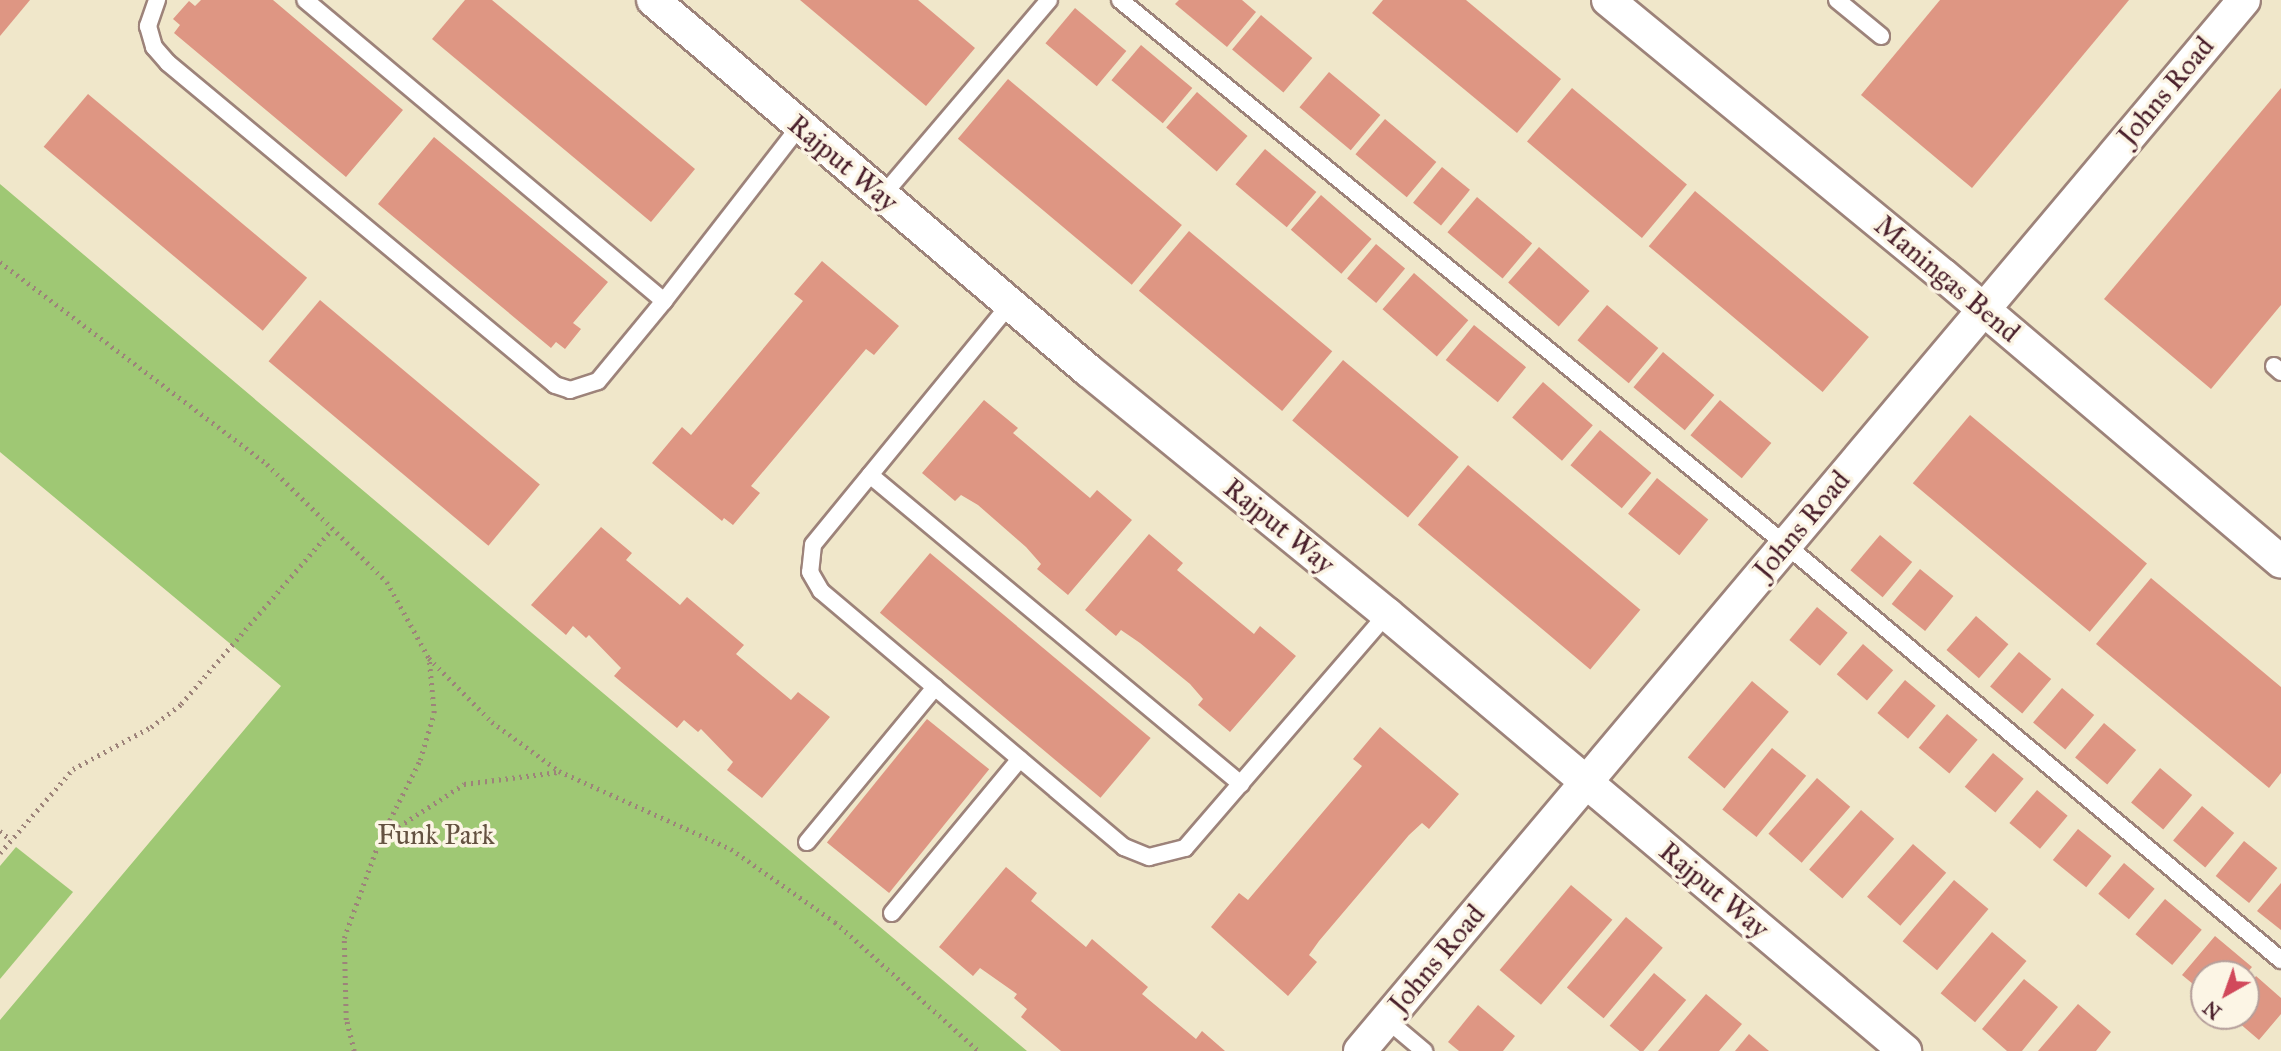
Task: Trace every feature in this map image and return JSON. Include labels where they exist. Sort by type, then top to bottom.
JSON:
[{"type":"street","name":"Rajput Way","points":[[653,0],[799,127],[1387,614],[1905,1051]]},
{"type":"street","name":"Maningas Bend","points":[[1608,0],[1982,307],[2281,562]]},
{"type":"street","name":"Johns Road","points":[[1360,1051],[1786,545],[1982,307],[2244,0]]},
{"type":"lane","points":[[157,0],[148,26],[154,47],[168,63],[555,385],[570,390],[598,380],[664,301],[799,127]]},
{"type":"lane","points":[[305,0],[664,301]]},
{"type":"lane","points":[[883,195],[1049,0]]},
{"type":"lane","points":[[1120,0],[1786,545],[2281,960]]},
{"type":"lane","points":[[1837,0],[1881,36]]},
{"type":"lane","points":[[1010,304],[813,545],[810,572],[821,591],[1124,847],[1149,857],[1185,848],[1387,614]]},
{"type":"lane","points":[[870,475],[1241,784]]},
{"type":"lane","points":[[807,842],[935,687]]},
{"type":"lane","points":[[892,913],[1020,759]]},
{"type":"lane","points":[[1386,1019],[1424,1051]]},
{"type":"path","points":[[0,262],[267,464],[387,582],[429,658],[492,722],[559,771],[731,849],[835,922],[979,1051]]},
{"type":"path","points":[[0,853],[72,769],[151,727],[181,705],[332,529]]},
{"type":"path","points":[[354,1051],[346,1020],[344,938],[380,839],[420,760],[434,713],[429,658]]},
{"type":"path","points":[[380,839],[464,784],[559,771]]},
{"type":"path","points":[[0,831],[11,840]]},
{"type":"green space","name":"Funk Park","points":[[0,184],[1027,1051],[0,1051],[0,1020],[281,686],[0,452]]},
{"type":"green space","points":[[16,847],[73,892],[0,979],[0,866]]},
{"type":"building","points":[[0,0],[30,0],[0,36]]},
{"type":"building","points":[[201,0],[273,0],[403,110],[346,177],[174,33],[180,25],[173,19],[189,1],[195,6]]},
{"type":"building","points":[[465,0],[492,0],[695,169],[651,222],[432,39]]},
{"type":"building","points":[[800,0],[918,0],[975,48],[926,106]]},
{"type":"building","points":[[1179,0],[1242,0],[1256,12],[1227,47],[1175,4]]},
{"type":"building","points":[[1383,0],[1466,0],[1561,79],[1517,133],[1372,13]]},
{"type":"building","points":[[1940,0],[2129,0],[1972,188],[1861,95]]},
{"type":"building","points":[[1075,8],[1126,51],[1097,86],[1045,43]]},
{"type":"building","points":[[1261,15],[1312,58],[1283,93],[1232,49]]},
{"type":"building","points":[[1141,45],[1192,88],[1163,123],[1111,80]]},
{"type":"building","points":[[1329,72],[1380,115],[1351,150],[1299,107]]},
{"type":"building","points":[[1008,79],[1182,225],[1132,285],[958,139]]},
{"type":"building","points":[[1572,88],[1687,184],[1642,238],[1527,142]]},
{"type":"building","points":[[2281,88],[2281,305],[2211,389],[2104,299]]},
{"type":"building","points":[[1197,92],[1248,136],[1217,171],[1166,127]]},
{"type":"building","points":[[88,94],[307,278],[263,331],[44,147]]},
{"type":"building","points":[[1385,119],[1436,162],[1407,197],[1355,154]]},
{"type":"building","points":[[434,137],[608,282],[573,323],[581,329],[565,349],[556,342],[551,348],[378,204]]},
{"type":"building","points":[[1265,149],[1316,192],[1287,227],[1235,184]]},
{"type":"building","points":[[1442,167],[1470,190],[1441,225],[1413,203]]},
{"type":"building","points":[[1695,191],[1869,337],[1823,392],[1649,246]]},
{"type":"building","points":[[1321,195],[1372,239],[1341,274],[1291,230]]},
{"type":"building","points":[[1477,197],[1532,243],[1503,279],[1447,232]]},
{"type":"building","points":[[1189,231],[1332,351],[1282,411],[1139,291]]},
{"type":"building","points":[[1376,244],[1405,268],[1376,303],[1347,278]]},
{"type":"building","points":[[1539,247],[1590,291],[1559,326],[1508,282]]},
{"type":"building","points":[[822,261],[899,326],[874,355],[866,349],[751,486],[760,493],[733,525],[724,518],[722,521],[652,463],[682,427],[691,435],[803,301],[794,294]]},
{"type":"building","points":[[1414,273],[1468,320],[1437,356],[1383,309]]},
{"type":"building","points":[[320,300],[540,484],[488,546],[269,361]]},
{"type":"building","points":[[1607,305],[1658,348],[1629,383],[1577,340]]},
{"type":"building","points":[[1474,325],[1526,367],[1498,402],[1446,360]]},
{"type":"building","points":[[1663,352],[1714,395],[1685,430],[1633,387]]},
{"type":"building","points":[[1343,360],[1459,457],[1408,518],[1292,421]]},
{"type":"building","points":[[1543,382],[1593,425],[1562,461],[1512,417]]},
{"type":"building","points":[[984,400],[1018,428],[1013,433],[1090,498],[1097,490],[1132,520],[1068,595],[1037,569],[1041,564],[1026,547],[978,505],[961,495],[955,501],[922,473]]},
{"type":"building","points":[[1720,400],[1771,443],[1742,478],[1690,435]]},
{"type":"building","points":[[1970,415],[2147,563],[2090,632],[1913,483]]},
{"type":"building","points":[[1600,430],[1651,473],[1622,508],[1570,465]]},
{"type":"building","points":[[1468,465],[1640,610],[1590,669],[1418,525]]},
{"type":"building","points":[[1657,478],[1708,520],[1679,555],[1628,514]]},
{"type":"building","points":[[601,527],[632,553],[626,560],[680,605],[687,597],[744,645],[736,654],[791,700],[798,692],[830,717],[762,798],[727,770],[733,762],[701,729],[698,732],[684,720],[677,728],[614,676],[621,668],[589,635],[586,638],[573,626],[566,635],[531,605]]},
{"type":"building","points":[[1149,534],[1183,563],[1177,570],[1254,634],[1260,626],[1296,656],[1230,732],[1198,705],[1203,699],[1190,684],[1140,643],[1121,630],[1116,636],[1085,610]]},
{"type":"building","points":[[1880,535],[1912,562],[1883,597],[1850,570]]},
{"type":"building","points":[[930,553],[1151,738],[1100,798],[880,613]]},
{"type":"building","points":[[1920,569],[1953,596],[1925,631],[1892,604]]},
{"type":"building","points":[[2151,578],[2281,687],[2281,773],[2269,788],[2096,644]]},
{"type":"building","points":[[1817,607],[1848,633],[1820,666],[1789,640]]},
{"type":"building","points":[[1976,616],[2008,644],[1979,678],[1946,650]]},
{"type":"building","points":[[1863,644],[1893,670],[1867,700],[1837,674]]},
{"type":"building","points":[[2019,652],[2051,679],[2022,713],[1990,686]]},
{"type":"building","points":[[1905,680],[1936,706],[1908,739],[1877,713]]},
{"type":"building","points":[[1752,681],[1789,712],[1724,788],[1688,758]]},
{"type":"building","points":[[2062,688],[2094,715],[2065,749],[2033,722]]},
{"type":"building","points":[[1947,714],[1978,740],[1949,773],[1919,748]]},
{"type":"building","points":[[927,719],[989,769],[889,893],[827,843]]},
{"type":"building","points":[[2104,723],[2136,750],[2107,784],[2075,757]]},
{"type":"building","points":[[1380,727],[1459,794],[1429,829],[1422,823],[1409,835],[1319,941],[1309,955],[1317,962],[1288,996],[1211,927],[1239,893],[1248,900],[1362,766],[1353,759]]},
{"type":"building","points":[[1772,748],[1806,776],[1756,837],[1722,809]]},
{"type":"building","points":[[1993,753],[2024,779],[1995,812],[1965,787]]},
{"type":"building","points":[[2160,768],[2192,795],[2163,829],[2131,802]]},
{"type":"building","points":[[1817,778],[1850,807],[1802,863],[1768,834]]},
{"type":"building","points":[[2037,790],[2068,816],[2040,849],[2009,823]]},
{"type":"building","points":[[2202,806],[2234,833],[2205,867],[2173,840]]},
{"type":"building","points":[[1861,810],[1894,839],[1842,898],[1809,870]]},
{"type":"building","points":[[2078,829],[2111,856],[2086,887],[2053,860]]},
{"type":"building","points":[[2244,841],[2277,868],[2249,903],[2216,876]]},
{"type":"building","points":[[1913,844],[1946,873],[1900,926],[1867,897]]},
{"type":"building","points":[[2124,863],[2155,889],[2129,919],[2098,894]]},
{"type":"building","points":[[1006,867],[1037,893],[1031,901],[1086,947],[1092,939],[1148,987],[1142,994],[1196,1039],[1202,1031],[1225,1051],[1061,1051],[1021,1017],[1027,1009],[1014,998],[1017,994],[980,968],[973,976],[939,947]]},
{"type":"building","points":[[1954,880],[1988,909],[1937,970],[1903,941]]},
{"type":"building","points":[[2281,883],[2281,930],[2257,911]]},
{"type":"building","points":[[1571,885],[1612,920],[1541,1005],[1500,970]]},
{"type":"building","points":[[2165,899],[2202,930],[2172,965],[2135,934]]},
{"type":"building","points":[[1626,917],[1663,948],[1604,1018],[1567,987]]},
{"type":"building","points":[[1992,932],[2026,961],[1975,1022],[1941,993]]},
{"type":"building","points":[[2215,936],[2244,960],[2195,960]]},
{"type":"building","points":[[2190,966],[2190,982],[2182,975]]},
{"type":"building","points":[[1654,973],[1686,1000],[1643,1051],[1640,1051],[1610,1026]]},
{"type":"building","points":[[2024,979],[2058,1007],[2022,1051],[2007,1051],[1982,1029]]},
{"type":"building","points":[[2260,980],[2281,998],[2281,1014],[2259,1040],[2247,1030],[2260,1030]]},
{"type":"building","points":[[1706,994],[1742,1024],[1719,1051],[1658,1051]]},
{"type":"building","points":[[2078,1004],[2111,1032],[2096,1051],[2038,1051]]},
{"type":"building","points":[[1478,1005],[1515,1036],[1503,1051],[1459,1051],[1448,1042]]},
{"type":"building","points":[[1749,1034],[1769,1051],[1735,1051]]}]
